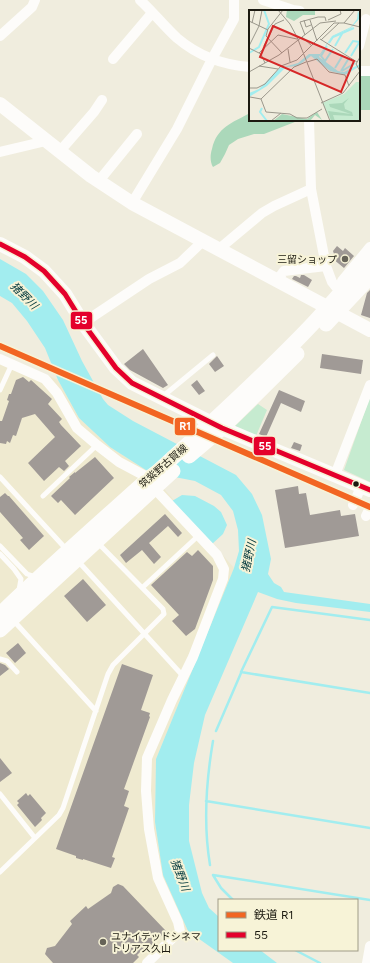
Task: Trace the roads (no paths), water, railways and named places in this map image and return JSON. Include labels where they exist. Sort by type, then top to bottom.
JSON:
[{"type":"main road","points":[[0,104],[98,182],[203,241],[370,330]]},
{"type":"main road","points":[[0,244],[25,257],[44,271],[65,294],[83,323],[116,368],[132,383],[217,425],[365,488]]},
{"type":"main road","name":"筑紫野古賀線","points":[[333,310],[340,288],[370,259]]},
{"type":"main road","name":"筑紫野古賀線","points":[[0,630],[13,602],[38,578],[88,534],[156,479],[217,425],[301,337],[370,277]]},
{"type":"main road","name":"筑紫野古賀線","points":[[6,616],[96,540],[156,479]]},
{"type":"street","points":[[0,36],[32,7],[36,0]]},
{"type":"street","points":[[140,0],[176,37],[193,50],[212,59],[234,66],[249,67]]},
{"type":"street","points":[[132,202],[177,129],[234,19],[234,0]]},
{"type":"street","points":[[263,0],[292,10]]},
{"type":"street","points":[[114,59],[152,12]]},
{"type":"street","points":[[360,41],[365,18]]},
{"type":"street","points":[[360,70],[370,71]]},
{"type":"street","points":[[60,151],[94,112],[102,100]]},
{"type":"street","points":[[309,121],[311,189],[326,266],[332,282],[340,288],[370,246]]},
{"type":"street","points":[[98,182],[137,134]]},
{"type":"street","points":[[0,152],[46,141]]},
{"type":"street","points":[[219,249],[262,213],[311,189]]},
{"type":"street","points":[[83,323],[149,279],[180,263],[203,241]]},
{"type":"street","points":[[277,280],[284,271],[326,266]]},
{"type":"street","points":[[0,359],[45,380],[57,393],[77,428],[119,462],[156,479],[198,536],[217,555],[224,569],[223,579],[192,657],[147,758],[146,791],[149,829],[158,878],[178,922],[180,931],[147,963]]},
{"type":"street","points":[[335,475],[370,385]]},
{"type":"street","points":[[353,505],[365,488]]},
{"type":"street","points":[[368,963],[370,946]]},
{"type":"lane","points":[[162,398],[213,355]]},
{"type":"lane","points":[[0,390],[12,364]]},
{"type":"lane","points":[[43,496],[97,445]]},
{"type":"lane","points":[[0,477],[183,676]]},
{"type":"lane","points":[[143,587],[198,536]]},
{"type":"lane","points":[[0,872],[55,820],[63,808],[108,674],[113,664],[164,614],[163,609],[143,587],[96,540]]},
{"type":"lane","points":[[0,546],[26,574],[38,578]]},
{"type":"lane","points":[[0,554],[21,579],[20,588],[13,602]]},
{"type":"lane","points":[[6,616],[96,711]]},
{"type":"lane","points":[[0,659],[7,661],[17,672]]},
{"type":"lane","points":[[0,794],[35,838]]},
{"type":"water","name":"猪野川","points":[[0,259],[26,274],[43,291],[63,320],[82,361],[103,399],[108,405],[133,421],[236,475],[252,494],[262,515],[271,559],[268,574],[274,583],[281,587],[284,592],[370,604],[370,612],[296,603],[277,599],[258,592],[205,715],[194,763],[189,805],[189,841],[202,893],[209,908],[218,916],[218,951],[261,951],[277,963],[233,963],[188,931],[163,875],[155,822],[156,759],[234,568],[239,551],[238,530],[233,511],[221,495],[195,481],[149,472],[110,447],[79,418],[58,380],[45,348],[27,321],[12,303],[0,296]]},
{"type":"water","points":[[182,495],[195,496],[214,506],[221,512],[227,525],[223,534],[211,545],[172,501]]},
{"type":"waterway","points":[[370,620],[272,607],[241,672],[370,693]]},
{"type":"waterway","points":[[216,731],[241,673]]},
{"type":"waterway","points":[[210,865],[206,803],[213,741]]},
{"type":"waterway","points":[[206,801],[370,828]]},
{"type":"waterway","points":[[213,875],[370,900]]},
{"type":"waterway","points":[[213,875],[221,888],[232,899]]},
{"type":"waterway","points":[[297,951],[320,963]]},
{"type":"rail line","name":"R1","points":[[0,346],[370,507]]},
{"type":"place","name":"三留ショップ","points":[[345,259]]},
{"type":"place","name":"ユナイテッドシネマ トリアス久山","points":[[103,942]]}]
